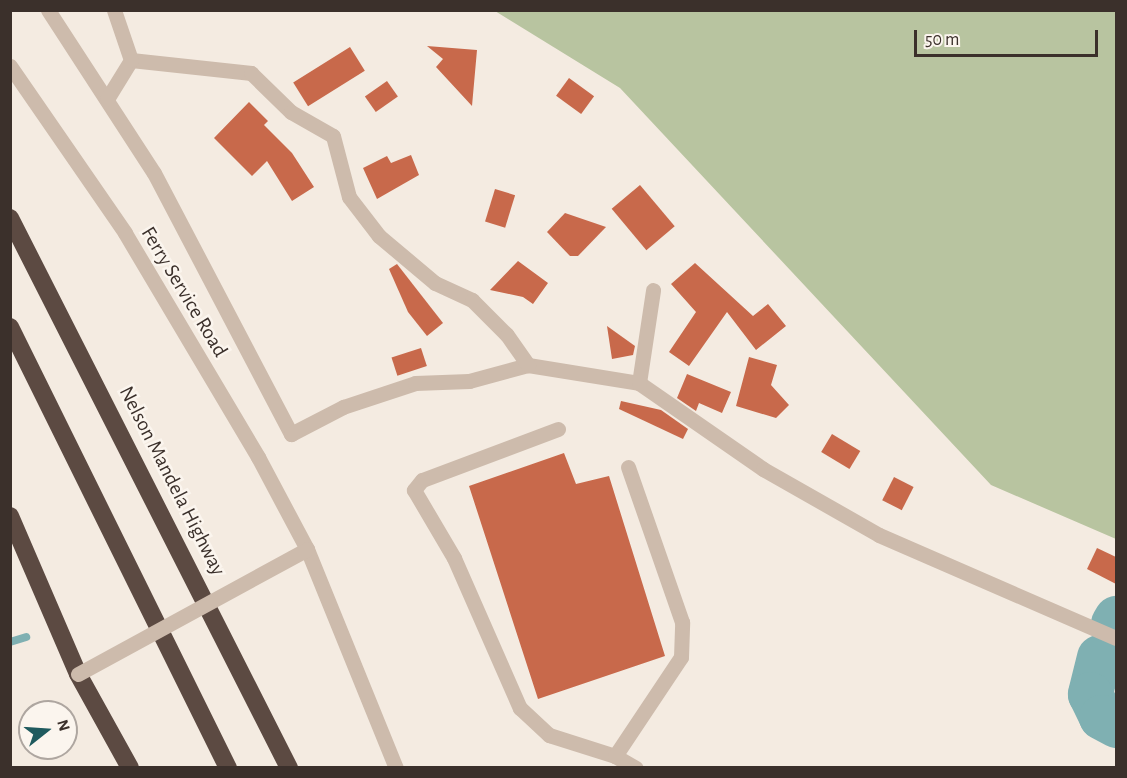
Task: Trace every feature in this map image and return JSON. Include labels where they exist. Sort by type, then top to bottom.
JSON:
[{"type":"highway","name":"Nelson Mandela Highway","points":[[10,218],[289,768]]},
{"type":"highway","points":[[10,327],[228,768]]},
{"type":"highway","points":[[10,516],[78,674],[130,768]]},
{"type":"street","points":[[48,10],[154,173],[291,434],[343,407],[415,383],[469,381],[528,364],[639,383],[763,470],[879,535],[1116,638]]},
{"type":"street","points":[[114,10],[131,60]]},
{"type":"street","points":[[107,99],[131,60]]},
{"type":"street","points":[[131,60],[251,73],[291,112],[333,136],[350,197],[379,236],[435,283],[472,300],[507,335],[528,364]]},
{"type":"street","name":"Ferry Service Road","points":[[10,66],[125,233],[258,457],[307,549],[396,768]]},
{"type":"street","points":[[639,383],[653,290]]},
{"type":"street","points":[[558,429],[422,480],[414,490],[454,558],[520,708],[549,735],[615,756],[636,768]]},
{"type":"street","points":[[615,756],[681,657],[682,622],[628,467]]},
{"type":"street","points":[[78,674],[307,549]]},
{"type":"green space","points":[[495,11],[1116,11],[1116,539],[991,485],[620,88]]},
{"type":"building","points":[[427,46],[477,50],[472,106],[436,67],[443,59]]},
{"type":"building","points":[[350,47],[365,71],[308,106],[293,83]]},
{"type":"building","points":[[569,78],[594,96],[581,114],[556,96]]},
{"type":"building","points":[[387,81],[398,97],[376,112],[365,96]]},
{"type":"building","points":[[249,102],[268,121],[264,125],[292,153],[314,187],[292,201],[267,161],[252,176],[214,138]]},
{"type":"building","points":[[411,155],[419,175],[377,199],[363,168],[387,156],[391,163]]},
{"type":"building","points":[[640,185],[675,226],[646,250],[612,209]]},
{"type":"building","points":[[495,189],[515,195],[505,228],[485,222]]},
{"type":"building","points":[[565,213],[606,227],[578,256],[570,256],[547,232]]},
{"type":"building","points":[[518,261],[548,283],[533,304],[523,297],[490,290]]},
{"type":"building","points":[[695,263],[753,316],[768,304],[786,326],[756,350],[727,312],[689,366],[669,352],[696,312],[671,284]]},
{"type":"building","points":[[397,264],[443,323],[427,336],[408,312],[389,269]]},
{"type":"building","points":[[607,326],[635,346],[633,355],[612,359]]},
{"type":"building","points":[[421,348],[427,366],[397,376],[392,358]]},
{"type":"building","points":[[749,357],[777,365],[771,385],[789,405],[776,418],[736,406]]},
{"type":"building","points":[[687,374],[731,392],[722,413],[699,403],[696,411],[677,398]]},
{"type":"building","points":[[621,401],[661,410],[688,429],[683,439],[619,409]]},
{"type":"building","points":[[832,434],[860,451],[849,469],[821,452]]},
{"type":"building","points":[[564,453],[576,484],[609,476],[665,656],[538,699],[469,486]]},
{"type":"building","points":[[894,477],[914,487],[902,510],[882,500]]},
{"type":"building","points":[[1097,548],[1116,557],[1116,584],[1087,569]]},
{"type":"waterway","points":[[1113,623],[1116,618]]},
{"type":"waterway","points":[[10,642],[26,637]]},
{"type":"waterway","points":[[1099,657],[1090,694],[1101,717],[1116,725]]}]
